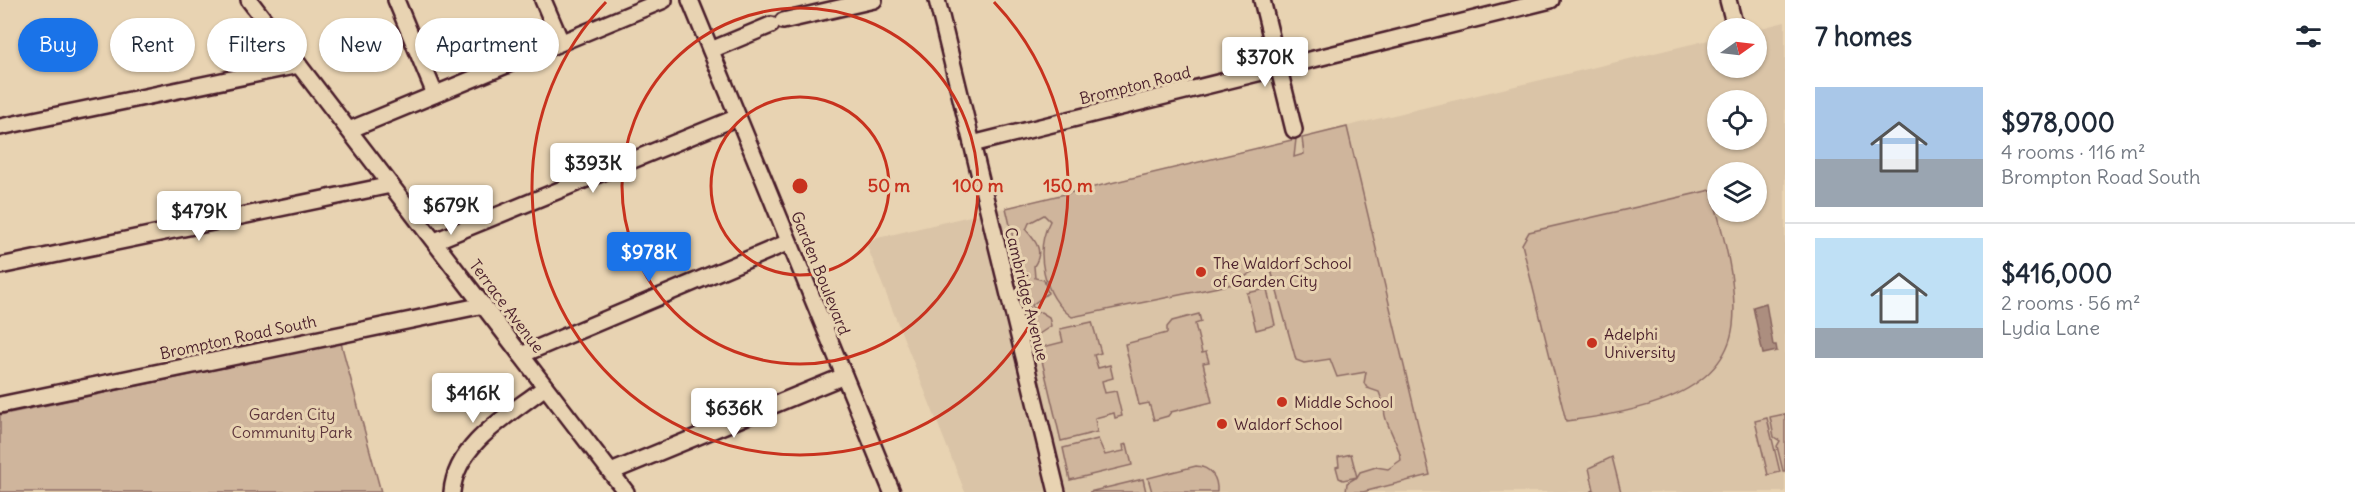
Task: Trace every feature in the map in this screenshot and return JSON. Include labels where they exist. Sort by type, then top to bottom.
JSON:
[{"type":"street","name":"Terrace Avenue","points":[[249,0],[263,18]]},
{"type":"street","points":[[396,0],[435,94]]},
{"type":"street","points":[[543,0],[561,42]]},
{"type":"street","points":[[349,130],[664,0]]},
{"type":"street","name":"Garden Boulevard","points":[[690,0],[891,492]]},
{"type":"street","points":[[711,50],[777,23],[874,0]]},
{"type":"street","name":"Cambridge Avenue","points":[[937,0],[1057,492]]},
{"type":"street","points":[[1262,0],[1294,130]]},
{"type":"street","name":"Brompton Road","points":[[972,144],[1551,0]]},
{"type":"street","points":[[1728,0],[1733,18]]},
{"type":"street","points":[[0,127],[264,72]]},
{"type":"street","name":"Terrace Avenue","points":[[303,72],[626,492]]},
{"type":"street","points":[[435,241],[738,117]]},
{"type":"street","points":[[0,266],[392,185]]},
{"type":"street","points":[[521,355],[789,242]]},
{"type":"street","name":"Brompton Road South","points":[[0,405],[484,305]]},
{"type":"street","points":[[611,472],[844,376]]},
{"type":"street","points":[[453,492],[453,476],[459,463],[472,446],[545,387]]},
{"type":"shaded area","points":[[1785,22],[1785,492],[965,492],[865,241],[1707,40],[1707,78],[1767,78],[1767,26]]},
{"type":"shaded area","points":[[1766,303],[1773,345],[1776,345],[1777,351],[1763,354],[1753,307]]},
{"type":"green space","points":[[1347,127],[1430,475],[1363,492],[1346,492],[1347,483],[1357,477],[1360,472],[1376,467],[1388,469],[1401,460],[1384,412],[1385,408],[1379,392],[1367,388],[1364,383],[1366,372],[1337,377],[1330,359],[1304,363],[1296,360],[1271,270],[1253,272],[1238,283],[1072,317],[1054,297],[1044,272],[1043,246],[1050,221],[1044,215],[1029,223],[1026,230],[1036,243],[1039,252],[1034,266],[1035,278],[1044,280],[1048,293],[1032,305],[1035,313],[1041,312],[1049,317],[1051,326],[1036,336],[1006,208],[1296,139],[1294,157],[1304,154],[1302,138]]},
{"type":"green space","points":[[1707,191],[1707,222],[1720,222],[1731,274],[1733,325],[1726,350],[1711,370],[1692,386],[1668,398],[1616,413],[1566,421],[1522,244],[1529,232]]},
{"type":"green space","points":[[1267,289],[1275,325],[1256,330],[1247,293]]},
{"type":"green space","points":[[1199,314],[1201,322],[1195,324],[1202,353],[1206,352],[1209,362],[1203,363],[1212,402],[1171,412],[1168,416],[1154,420],[1149,403],[1139,405],[1125,344],[1167,333],[1167,327],[1172,321]]},
{"type":"green space","points":[[1092,322],[1101,353],[1094,355],[1098,368],[1110,365],[1113,378],[1102,381],[1105,393],[1116,391],[1122,416],[1115,418],[1114,413],[1095,418],[1097,432],[1061,441],[1039,348],[1063,342],[1060,329]]},
{"type":"green space","name":"Garden City Community Park","points":[[341,343],[381,492],[0,492],[0,415]]},
{"type":"green space","points":[[1785,414],[1785,471],[1783,471],[1777,446],[1780,441],[1774,437],[1770,417]]},
{"type":"green space","points":[[1767,418],[1780,472],[1768,475],[1755,421]]},
{"type":"green space","points":[[1098,439],[1105,455],[1124,451],[1123,445],[1127,444],[1132,465],[1070,480],[1063,448]]},
{"type":"green space","points":[[1351,454],[1357,477],[1343,480],[1339,478],[1336,467],[1339,466],[1338,457]]},
{"type":"green space","points":[[1612,457],[1621,492],[1590,492],[1594,490],[1589,468]]},
{"type":"green space","points":[[1196,466],[1210,471],[1215,478],[1217,492],[1152,492],[1148,478]]},
{"type":"green space","points":[[1143,479],[1146,492],[1089,492]]},
{"type":"place","name":"The Waldorf School of Garden City","points":[[1201,272]]},
{"type":"place","name":"Adelphi University","points":[[1592,343]]},
{"type":"place","name":"Middle School","points":[[1282,402]]},
{"type":"place","name":"Waldorf School","points":[[1222,424]]}]
